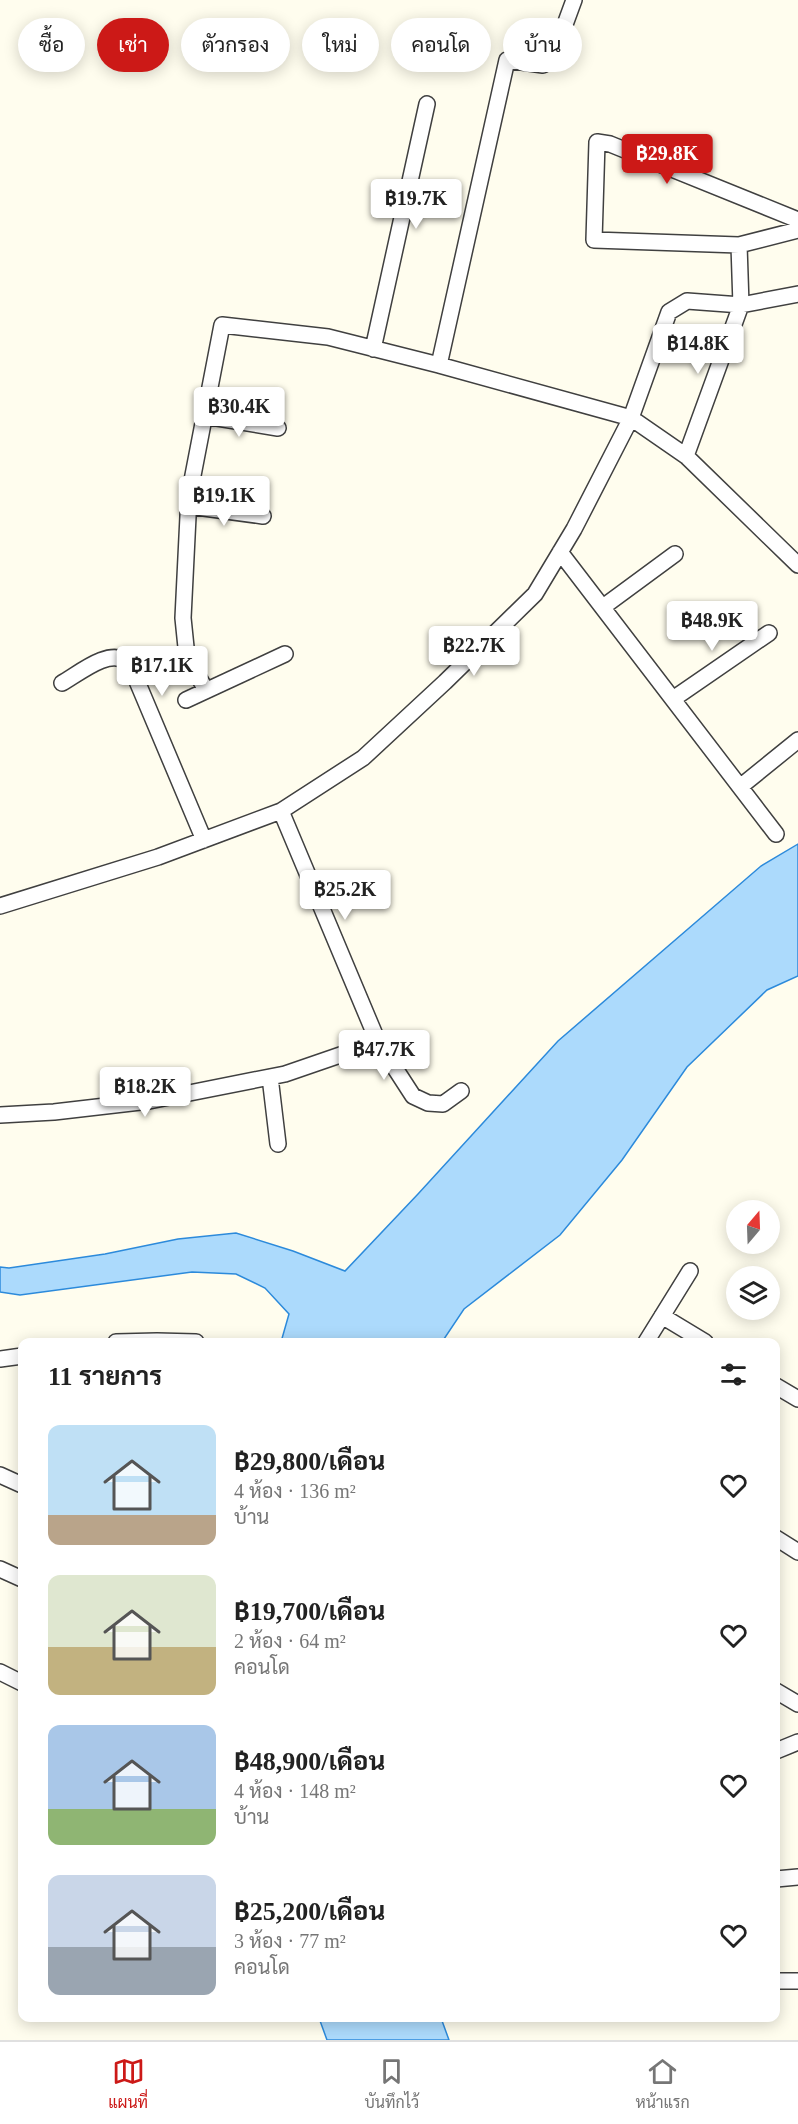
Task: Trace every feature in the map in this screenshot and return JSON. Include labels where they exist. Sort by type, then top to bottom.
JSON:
[{"type":"street","points":[[439,365],[507,60],[543,64],[552,60],[574,0]]},
{"type":"street","points":[[373,349],[427,104]]},
{"type":"street","points":[[798,220],[610,144],[597,142],[594,240],[740,245],[798,230]]},
{"type":"street","points":[[686,456],[741,305],[740,245]]},
{"type":"street","points":[[0,906],[158,857],[281,810],[363,758],[535,594],[560,552],[631,418],[669,312],[687,301],[741,305],[798,294]]},
{"type":"street","points":[[206,690],[187,657],[183,618],[189,506],[222,325],[328,337],[631,418],[686,456],[798,565]]},
{"type":"street","points":[[205,416],[278,428]]},
{"type":"street","points":[[189,506],[263,516]]},
{"type":"street","points":[[560,552],[776,834]]},
{"type":"street","points":[[603,607],[675,554]]},
{"type":"street","points":[[673,699],[769,633]]},
{"type":"street","points":[[186,700],[285,654]]},
{"type":"street","points":[[62,683],[105,658],[115,657],[126,661],[134,674],[204,840]]},
{"type":"street","points":[[740,787],[798,740]]},
{"type":"street","points":[[281,810],[378,1042],[413,1096],[428,1103],[443,1104],[461,1091]]},
{"type":"street","points":[[0,1115],[54,1112],[149,1101],[285,1074],[378,1042]]},
{"type":"street","points":[[270,1077],[279,1144]]},
{"type":"street","points":[[648,1338],[690,1271]]},
{"type":"street","points":[[662,1316],[698,1338]]},
{"type":"street","points":[[0,1359],[18,1358]]},
{"type":"street","points":[[780,1389],[798,1400]]},
{"type":"street","points":[[0,1475],[18,1483]]},
{"type":"street","points":[[780,1541],[798,1552]]},
{"type":"street","points":[[0,1569],[18,1577]]},
{"type":"street","points":[[0,1672],[18,1681]]},
{"type":"street","points":[[780,1693],[798,1704]]},
{"type":"street","points":[[780,1749],[798,1742]]},
{"type":"street","points":[[780,1879],[798,1877]]},
{"type":"street","points":[[780,1981],[798,1981]]},
{"type":"water","points":[[798,844],[798,976],[767,990],[687,1067],[622,1160],[560,1235],[464,1309],[445,1338],[282,1338],[289,1314],[265,1288],[236,1274],[192,1272],[20,1295],[0,1292],[0,1267],[9,1268],[105,1254],[178,1239],[236,1233],[345,1271],[558,1041],[761,866]]},
{"type":"water","points":[[320,2022],[442,2022],[449,2040],[327,2040]]}]
